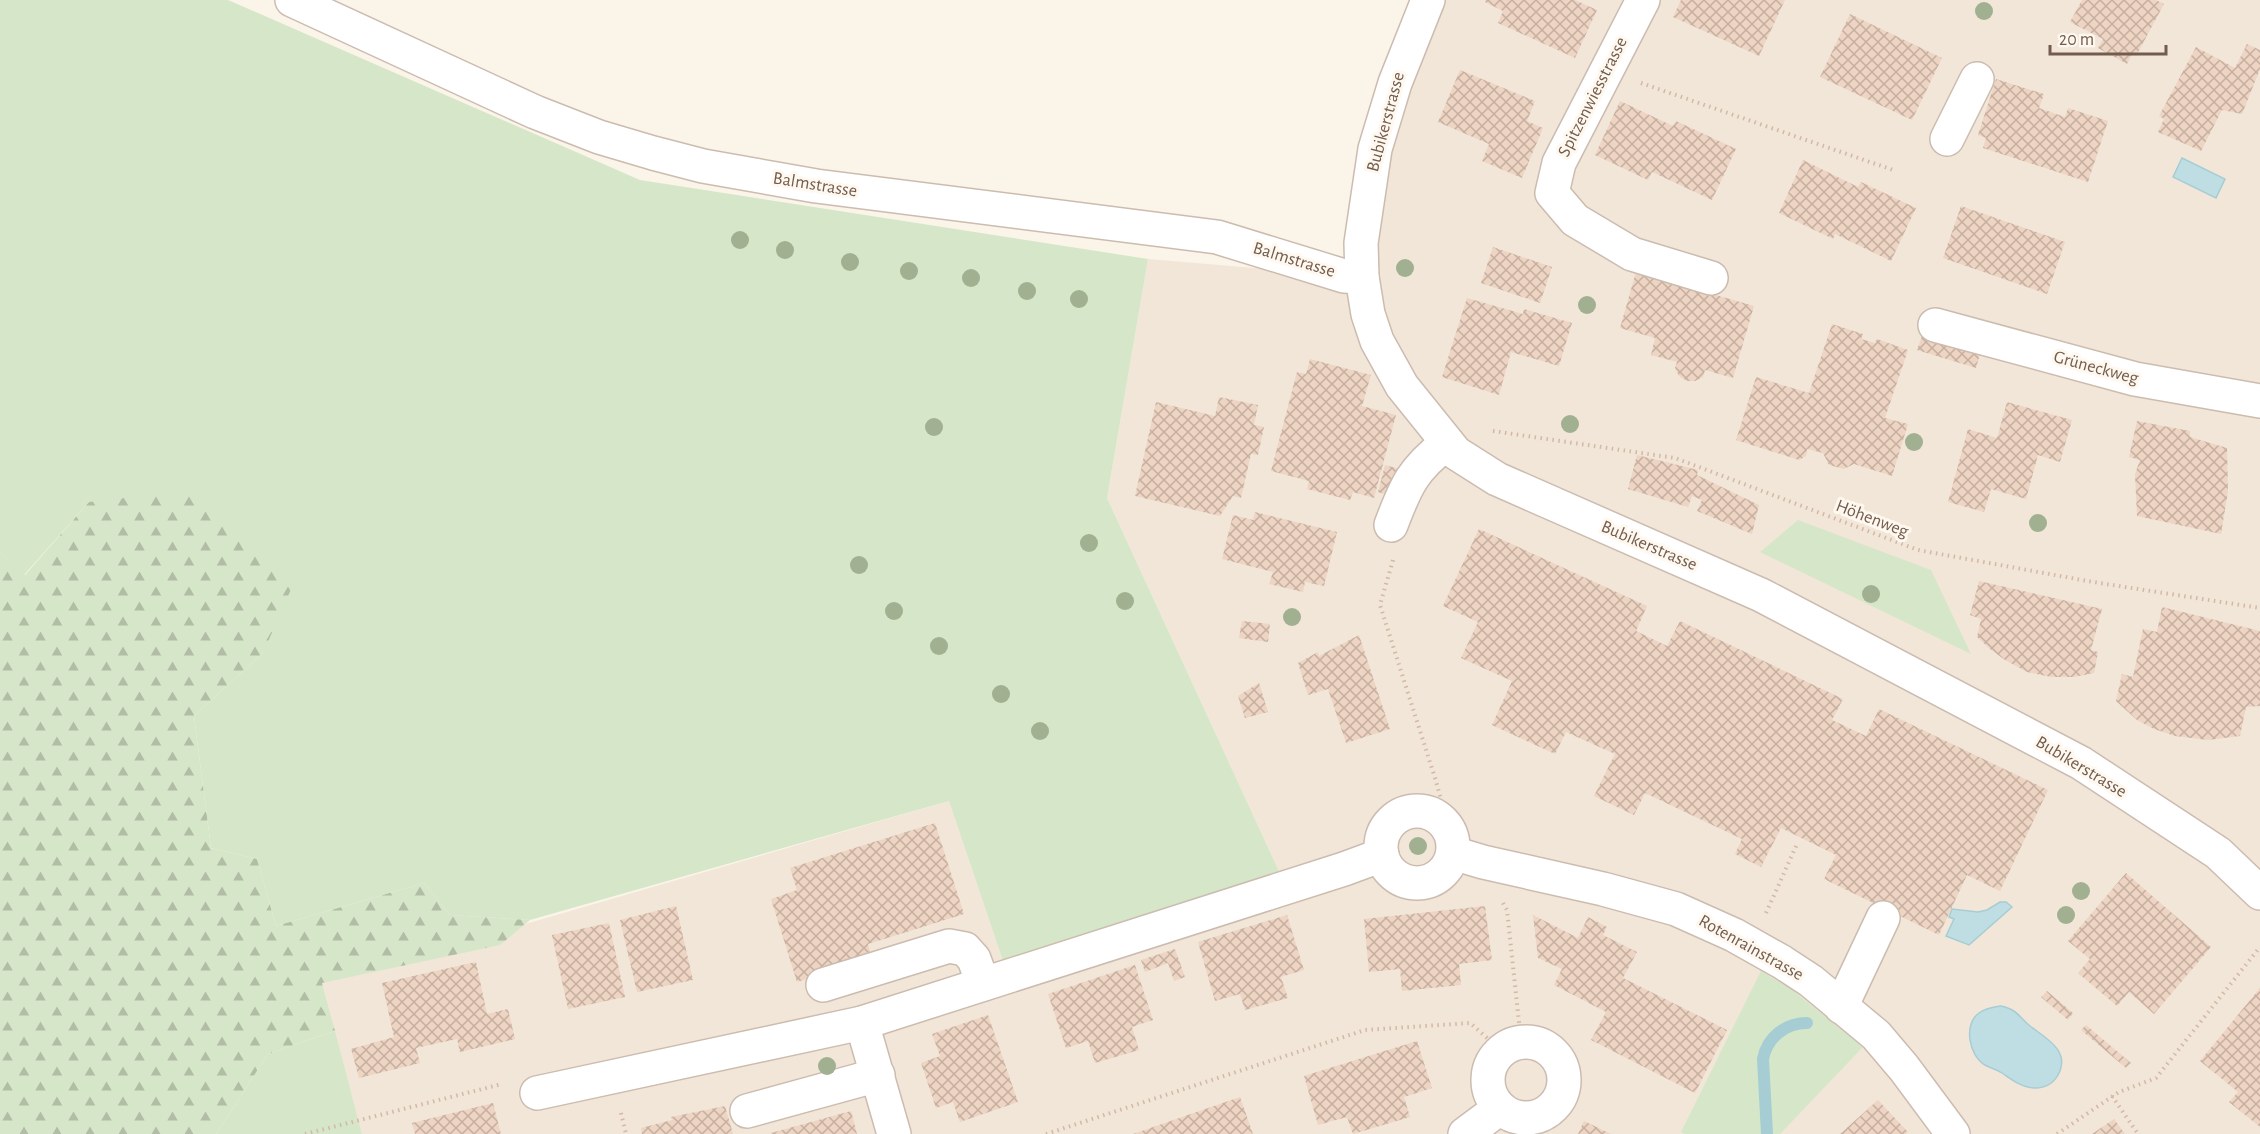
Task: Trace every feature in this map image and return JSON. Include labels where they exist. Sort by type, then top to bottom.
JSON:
[{"type":"street","name":"Balmstrasse","points":[[292,0],[535,112],[599,137],[703,166],[816,186],[1217,237],[1344,276],[1362,277]]},
{"type":"street","name":"Bubikerstrasse","points":[[1428,0],[1395,83],[1375,149],[1361,243],[1362,277],[1368,314],[1377,341],[1402,386],[1447,443],[1466,460],[1497,479],[1761,595],[2081,763],[2218,854],[2260,893]]},
{"type":"street","name":"Spitzenwiesstrasse","points":[[1643,0],[1558,163],[1552,193],[1575,220],[1632,254],[1711,278]]},
{"type":"street","points":[[1947,139],[1977,79]]},
{"type":"street","name":"Grüneckweg","points":[[1935,325],[2135,379],[2260,400]]},
{"type":"street","points":[[1391,525],[1404,489],[1425,460],[1447,443]]},
{"type":"street","points":[[1420,810],[1438,816],[1468,858],[1431,881],[1412,884],[1395,876],[1383,861],[1382,855],[1381,843],[1387,826],[1402,814],[1420,810]]},
{"type":"street","points":[[537,1094],[862,1023],[1382,855]]},
{"type":"street","name":"Rotenrainstrasse","points":[[1468,858],[1644,900],[1705,921],[1782,962],[1810,981],[1876,1035],[1904,1068],[1953,1134]]},
{"type":"street","points":[[1841,1007],[1883,918]]},
{"type":"street","points":[[823,985],[950,946],[965,949],[974,959],[983,984]]},
{"type":"street","points":[[862,1023],[894,1134]]},
{"type":"street","points":[[1541,1044],[1557,1056],[1565,1074],[1562,1094],[1550,1110],[1532,1118],[1515,1117],[1500,1108],[1488,1090],[1489,1068],[1511,1046],[1541,1044]]},
{"type":"street","points":[[747,1112],[878,1076]]},
{"type":"street","points":[[1465,1134],[1500,1108]]},
{"type":"path","points":[[1606,71],[1896,171]]},
{"type":"path","name":"Höhenweg","points":[[1489,433],[1495,431],[1675,458],[1918,550],[2093,582],[2260,608]]},
{"type":"path","points":[[1391,525],[1397,546],[1380,605],[1436,778],[1441,799],[1438,816]]},
{"type":"path","points":[[1776,920],[1765,915],[1797,844]]},
{"type":"path","points":[[1468,858],[1507,910],[1511,1046]]},
{"type":"path","points":[[2057,1134],[2112,1096],[2156,1078],[2260,947]]},
{"type":"path","points":[[2255,953],[2260,957]]},
{"type":"path","points":[[1046,1134],[1365,1030],[1470,1023],[1511,1046]]},
{"type":"path","points":[[305,1134],[505,1083],[537,1094]]},
{"type":"path","points":[[2112,1096],[2138,1134]]},
{"type":"shaded area","points":[[1428,0],[2260,0],[2260,1134],[362,1134],[322,983],[949,801],[1005,967],[1283,880],[1107,498],[1148,259],[1362,277],[1361,243]]},
{"type":"green space","points":[[0,0],[228,0],[640,180],[1148,259],[1107,498],[1283,880],[1005,967],[949,801],[530,920],[450,915],[424,883],[276,926],[257,859],[211,848],[194,716],[263,653],[89,502],[24,575],[0,553]]},
{"type":"green space","points":[[187,491],[296,578],[263,653],[194,716],[211,848],[257,859],[276,926],[424,883],[450,915],[530,920],[500,945],[322,983],[335,1031],[268,1054],[216,1134],[0,1134],[0,553],[25,575],[89,502]]},
{"type":"green space","points":[[1798,520],[1931,570],[1971,654],[1760,552]]},
{"type":"green space","points":[[1761,971],[1791,989],[1863,1047],[1780,1134],[1685,1134],[1681,1132]]},
{"type":"green space","points":[[335,1031],[362,1134],[216,1134],[268,1054]]},
{"type":"water","points":[[2182,158],[2225,179],[2216,198],[2173,177]]},
{"type":"water","points":[[2000,902],[2006,902],[2012,907],[1969,945],[1946,936],[1954,919],[1949,917],[1952,909],[1978,912],[1987,910]]},
{"type":"water","points":[[2001,1006],[2014,1011],[2050,1041],[2059,1052],[2062,1059],[2061,1067],[2054,1081],[2048,1085],[2030,1088],[2021,1085],[1985,1065],[1975,1055],[1970,1040],[1971,1024],[1974,1018],[1984,1010]]},
{"type":"building","points":[[1486,0],[1575,0],[1597,10],[1575,58],[1498,23],[1503,11],[1485,2]]},
{"type":"building","points":[[1681,0],[1785,0],[1759,56],[1673,17]]},
{"type":"building","points":[[2082,0],[2156,0],[2164,4],[2136,56],[2132,54],[2127,64],[2098,48],[2103,39],[2070,22]]},
{"type":"building","points":[[1850,14],[1942,58],[1912,120],[1820,77]]},
{"type":"building","points":[[2247,44],[2260,50],[2260,69],[2242,114],[2222,110],[2201,151],[2158,132],[2164,119],[2159,116],[2196,47],[2235,68]]},
{"type":"building","points":[[1460,70],[1535,101],[1527,121],[1543,128],[1522,178],[1482,161],[1489,144],[1438,122]]},
{"type":"building","points":[[1996,79],[2044,94],[2039,108],[2065,117],[2068,108],[2108,121],[2088,182],[1983,148],[1986,138],[1978,135]]},
{"type":"building","points":[[1620,101],[1673,126],[1676,121],[1736,149],[1712,200],[1652,172],[1648,180],[1595,155]]},
{"type":"building","points":[[1803,160],[1858,187],[1861,182],[1916,208],[1891,261],[1835,234],[1833,239],[1779,213]]},
{"type":"building","points":[[1961,206],[2065,242],[2047,294],[1943,258]]},
{"type":"building","points":[[1493,247],[1552,267],[1540,303],[1481,283]]},
{"type":"building","points":[[1636,272],[1754,306],[1733,378],[1705,370],[1703,377],[1695,381],[1687,381],[1679,376],[1675,368],[1677,362],[1651,355],[1655,338],[1620,328]]},
{"type":"building","points":[[1467,298],[1523,314],[1524,309],[1572,323],[1559,366],[1511,352],[1499,395],[1442,377]]},
{"type":"building","points":[[1832,324],[1863,334],[1861,339],[1875,343],[1877,339],[1908,350],[1885,418],[1908,424],[1892,476],[1854,464],[1844,469],[1829,465],[1823,453],[1807,449],[1806,456],[1799,460],[1736,440],[1756,377],[1809,393]]},
{"type":"building","points":[[1924,330],[1982,347],[1976,368],[1917,350]]},
{"type":"building","points":[[1310,359],[1371,375],[1362,406],[1396,415],[1374,498],[1353,492],[1350,500],[1307,489],[1309,481],[1271,471],[1297,372],[1306,374]]},
{"type":"building","points":[[1219,397],[1258,405],[1254,425],[1264,427],[1258,455],[1251,454],[1241,498],[1233,496],[1220,516],[1135,496],[1156,402],[1215,416]]},
{"type":"building","points":[[2007,402],[2072,420],[2060,462],[2038,455],[2026,499],[1991,489],[1984,512],[1948,502],[1968,429],[1997,438]]},
{"type":"building","points":[[2137,421],[2190,431],[2190,437],[2227,448],[2228,491],[2221,534],[2137,516],[2135,474],[2140,460],[2129,457]]},
{"type":"building","points":[[1637,455],[1698,470],[1697,475],[1759,505],[1752,534],[1697,511],[1702,500],[1692,496],[1688,507],[1628,489]]},
{"type":"building","points":[[1385,465],[1399,469],[1392,496],[1378,492]]},
{"type":"building","points":[[1255,512],[1337,532],[1324,586],[1305,582],[1303,592],[1269,584],[1273,572],[1222,559],[1233,515],[1253,520]]},
{"type":"building","points":[[1479,529],[1647,606],[1636,631],[1667,646],[1680,621],[1843,699],[1832,720],[1866,736],[1879,709],[2048,790],[2000,891],[1967,875],[1939,935],[1824,879],[1836,855],[1781,828],[1761,867],[1735,854],[1742,839],[1645,793],[1634,815],[1594,796],[1615,754],[1566,732],[1555,754],[1492,725],[1512,681],[1461,658],[1478,622],[1443,606]]},
{"type":"building","points":[[1979,581],[2102,609],[2091,650],[2098,652],[2094,673],[2074,677],[2051,677],[2027,672],[1990,649],[1977,637],[1981,619],[1970,615]]},
{"type":"building","points":[[2162,607],[2260,631],[2260,706],[2246,707],[2240,736],[2208,740],[2175,736],[2137,720],[2116,701],[2122,674],[2133,677],[2143,629],[2157,632]]},
{"type":"building","points":[[1242,621],[1270,624],[1268,642],[1239,638]]},
{"type":"building","points":[[1359,635],[1390,729],[1346,743],[1328,689],[1308,695],[1298,663],[1318,652],[1319,656]]},
{"type":"building","points":[[1259,683],[1268,712],[1245,718],[1238,696]]},
{"type":"building","points":[[935,823],[964,914],[868,944],[872,958],[797,982],[771,899],[797,890],[790,868]]},
{"type":"building","points":[[2126,873],[2211,947],[2154,1014],[2129,992],[2117,1006],[2078,973],[2090,959],[2068,941]]},
{"type":"building","points":[[676,906],[693,980],[637,992],[620,920]]},
{"type":"building","points":[[1485,906],[1492,960],[1459,964],[1461,985],[1402,991],[1400,969],[1369,972],[1364,919]]},
{"type":"building","points":[[1287,915],[1304,970],[1281,977],[1288,998],[1245,1010],[1240,994],[1215,1001],[1198,942]]},
{"type":"building","points":[[1533,915],[1578,938],[1588,917],[1607,927],[1603,935],[1637,952],[1623,978],[1727,1030],[1695,1093],[1591,1040],[1606,1012],[1554,985],[1562,969],[1538,958]]},
{"type":"building","points":[[609,923],[625,997],[568,1009],[552,935]]},
{"type":"building","points":[[1175,949],[1185,977],[1174,981],[1168,963],[1145,972],[1141,960]]},
{"type":"building","points":[[476,962],[487,1014],[508,1009],[515,1039],[460,1052],[457,1039],[416,1048],[420,1063],[359,1078],[351,1049],[394,1037],[382,983]]},
{"type":"building","points":[[1135,965],[1153,1020],[1132,1027],[1139,1050],[1095,1063],[1088,1041],[1066,1048],[1048,994]]},
{"type":"building","points":[[2260,988],[2260,1127],[2229,1102],[2238,1092],[2200,1061]]},
{"type":"building","points":[[2047,991],[2073,1013],[2068,1020],[2041,997]]},
{"type":"building","points":[[988,1015],[1018,1102],[960,1122],[953,1102],[936,1108],[921,1063],[940,1056],[932,1034]]},
{"type":"building","points":[[2086,1025],[2131,1063],[2126,1068],[2081,1030]]},
{"type":"building","points":[[1417,1041],[1432,1088],[1404,1097],[1410,1117],[1353,1134],[1347,1117],[1318,1125],[1304,1076]]},
{"type":"building","points":[[1240,1097],[1253,1134],[1133,1134]]},
{"type":"building","points":[[1878,1100],[1908,1132],[1906,1134],[1840,1134]]},
{"type":"building","points":[[493,1103],[501,1134],[415,1134],[412,1123]]},
{"type":"building","points":[[725,1106],[733,1134],[642,1134],[641,1128],[672,1120],[671,1117]]},
{"type":"building","points":[[851,1111],[857,1134],[771,1134],[771,1133]]},
{"type":"building","points":[[2114,1119],[2125,1134],[2092,1134]]},
{"type":"building","points":[[1584,1121],[1611,1134],[1578,1134]]},
{"type":"waterway","points":[[1767,1134],[1763,1059],[1765,1051],[1779,1033],[1792,1026],[1807,1023]]}]
